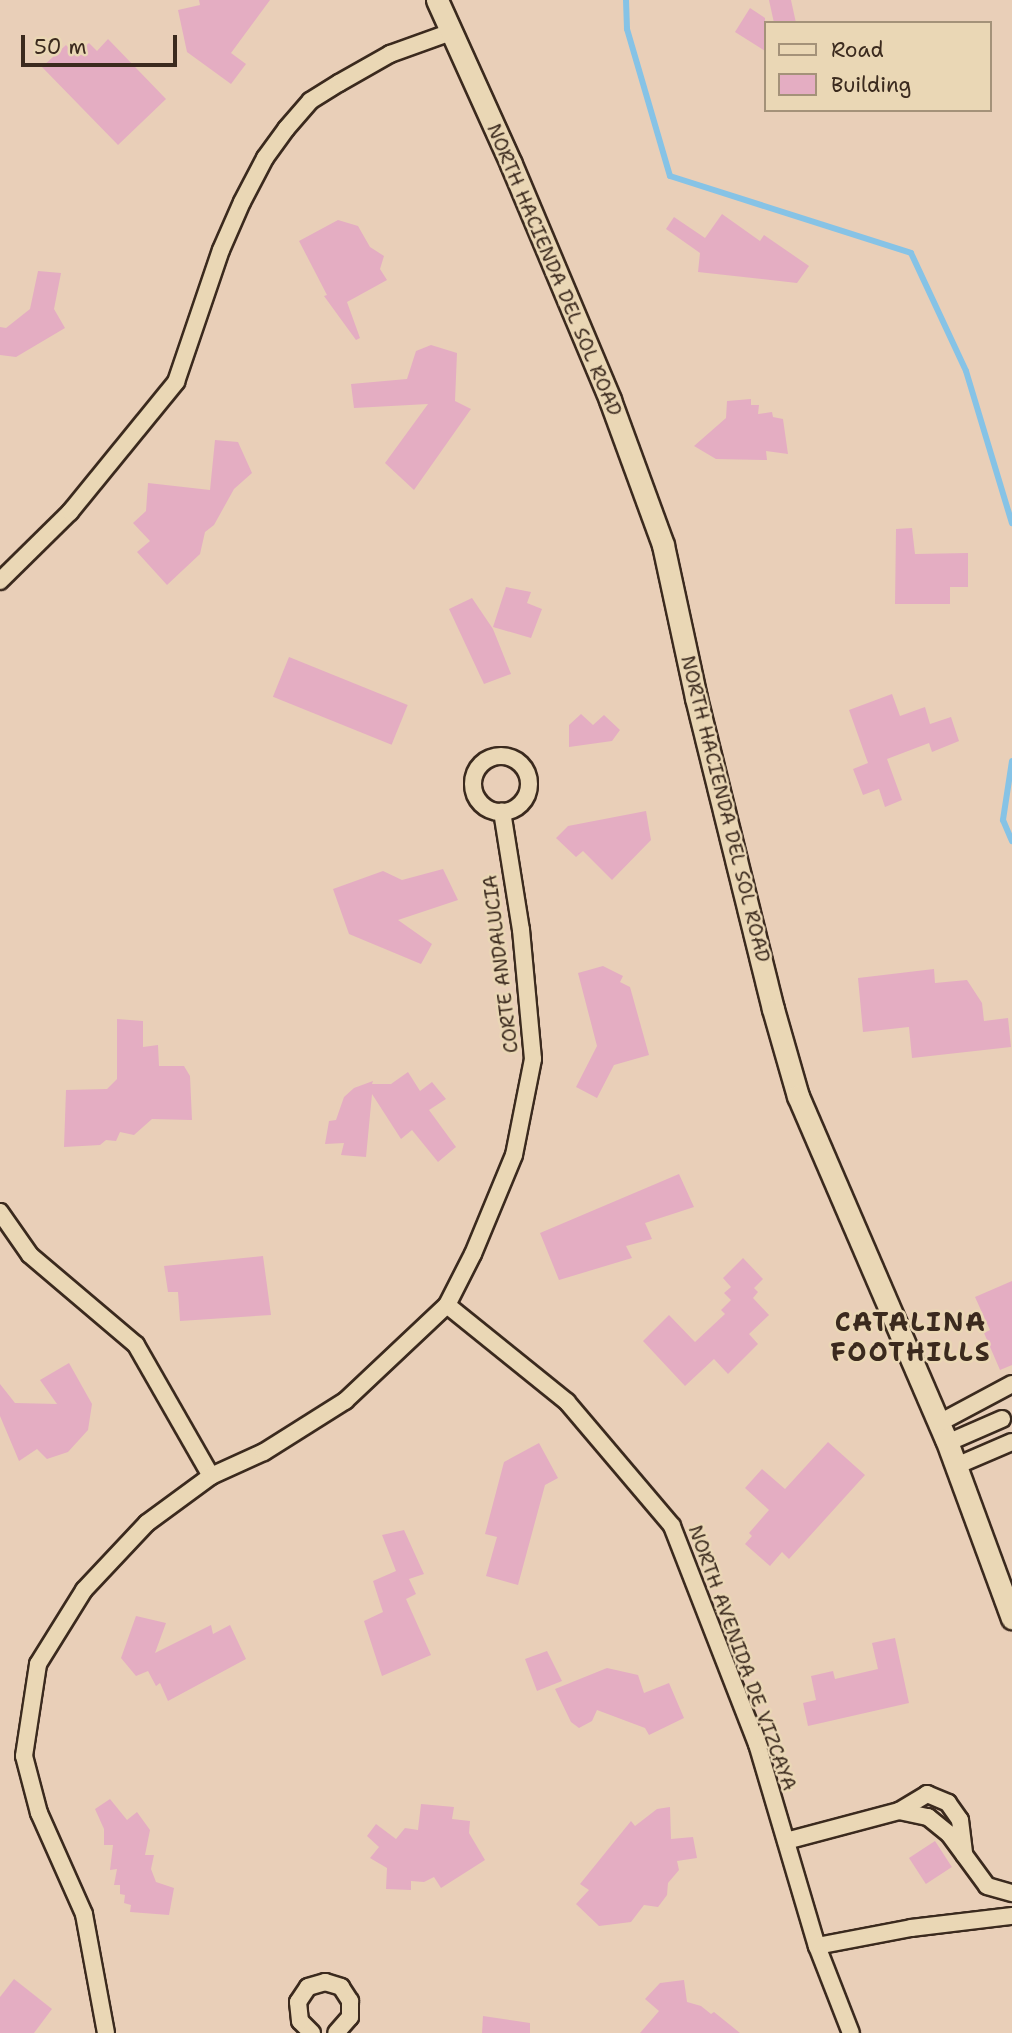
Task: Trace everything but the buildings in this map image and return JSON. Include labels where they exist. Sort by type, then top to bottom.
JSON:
[{"type":"street","name":"NORTH HACIENDA DEL SOL ROAD","points":[[437,0],[511,164],[604,387],[663,545],[699,711],[773,1009],[799,1096],[939,1423],[1012,1618]]},
{"type":"street","points":[[0,581],[70,512],[176,382],[221,250],[265,158],[286,129],[310,101],[339,83],[390,54],[451,32]]},
{"type":"street","name":"CORTE ANDALUCIA","points":[[106,2033],[84,1914],[38,1813],[24,1756],[38,1664],[84,1590],[147,1523],[211,1476],[264,1452],[345,1401],[447,1305],[473,1254],[514,1155],[534,1059],[521,930],[502,812]]},
{"type":"street","points":[[0,1212],[30,1255],[136,1345],[211,1476]]},
{"type":"street","name":"NORTH AVENIDA DE VIZCAYA","points":[[447,1305],[568,1402],[672,1526],[757,1744],[817,1946],[851,2033]]},
{"type":"street","points":[[939,1423],[1012,1384]]},
{"type":"street","points":[[947,1443],[1002,1419]]},
{"type":"street","points":[[956,1466],[1012,1442]]},
{"type":"street","points":[[786,1841],[899,1811],[928,1794],[948,1803],[960,1820],[964,1855]]},
{"type":"street","points":[[899,1811],[928,1817],[949,1835],[986,1886],[1012,1893]]},
{"type":"street","points":[[817,1946],[911,1928],[1012,1916]]},
{"type":"street","points":[[303,2031],[297,2012],[302,1994],[317,1983],[333,1983],[347,1993],[352,2009],[346,2025],[336,2033]]},
{"type":"waterway","points":[[626,0],[627,29],[670,176],[911,253],[966,371],[1012,523]]},
{"type":"waterway","points":[[1012,761],[1003,820],[1012,841]]},
{"type":"district","name":"CATALINA FOOTHILLS","points":[[911,1337]]}]
